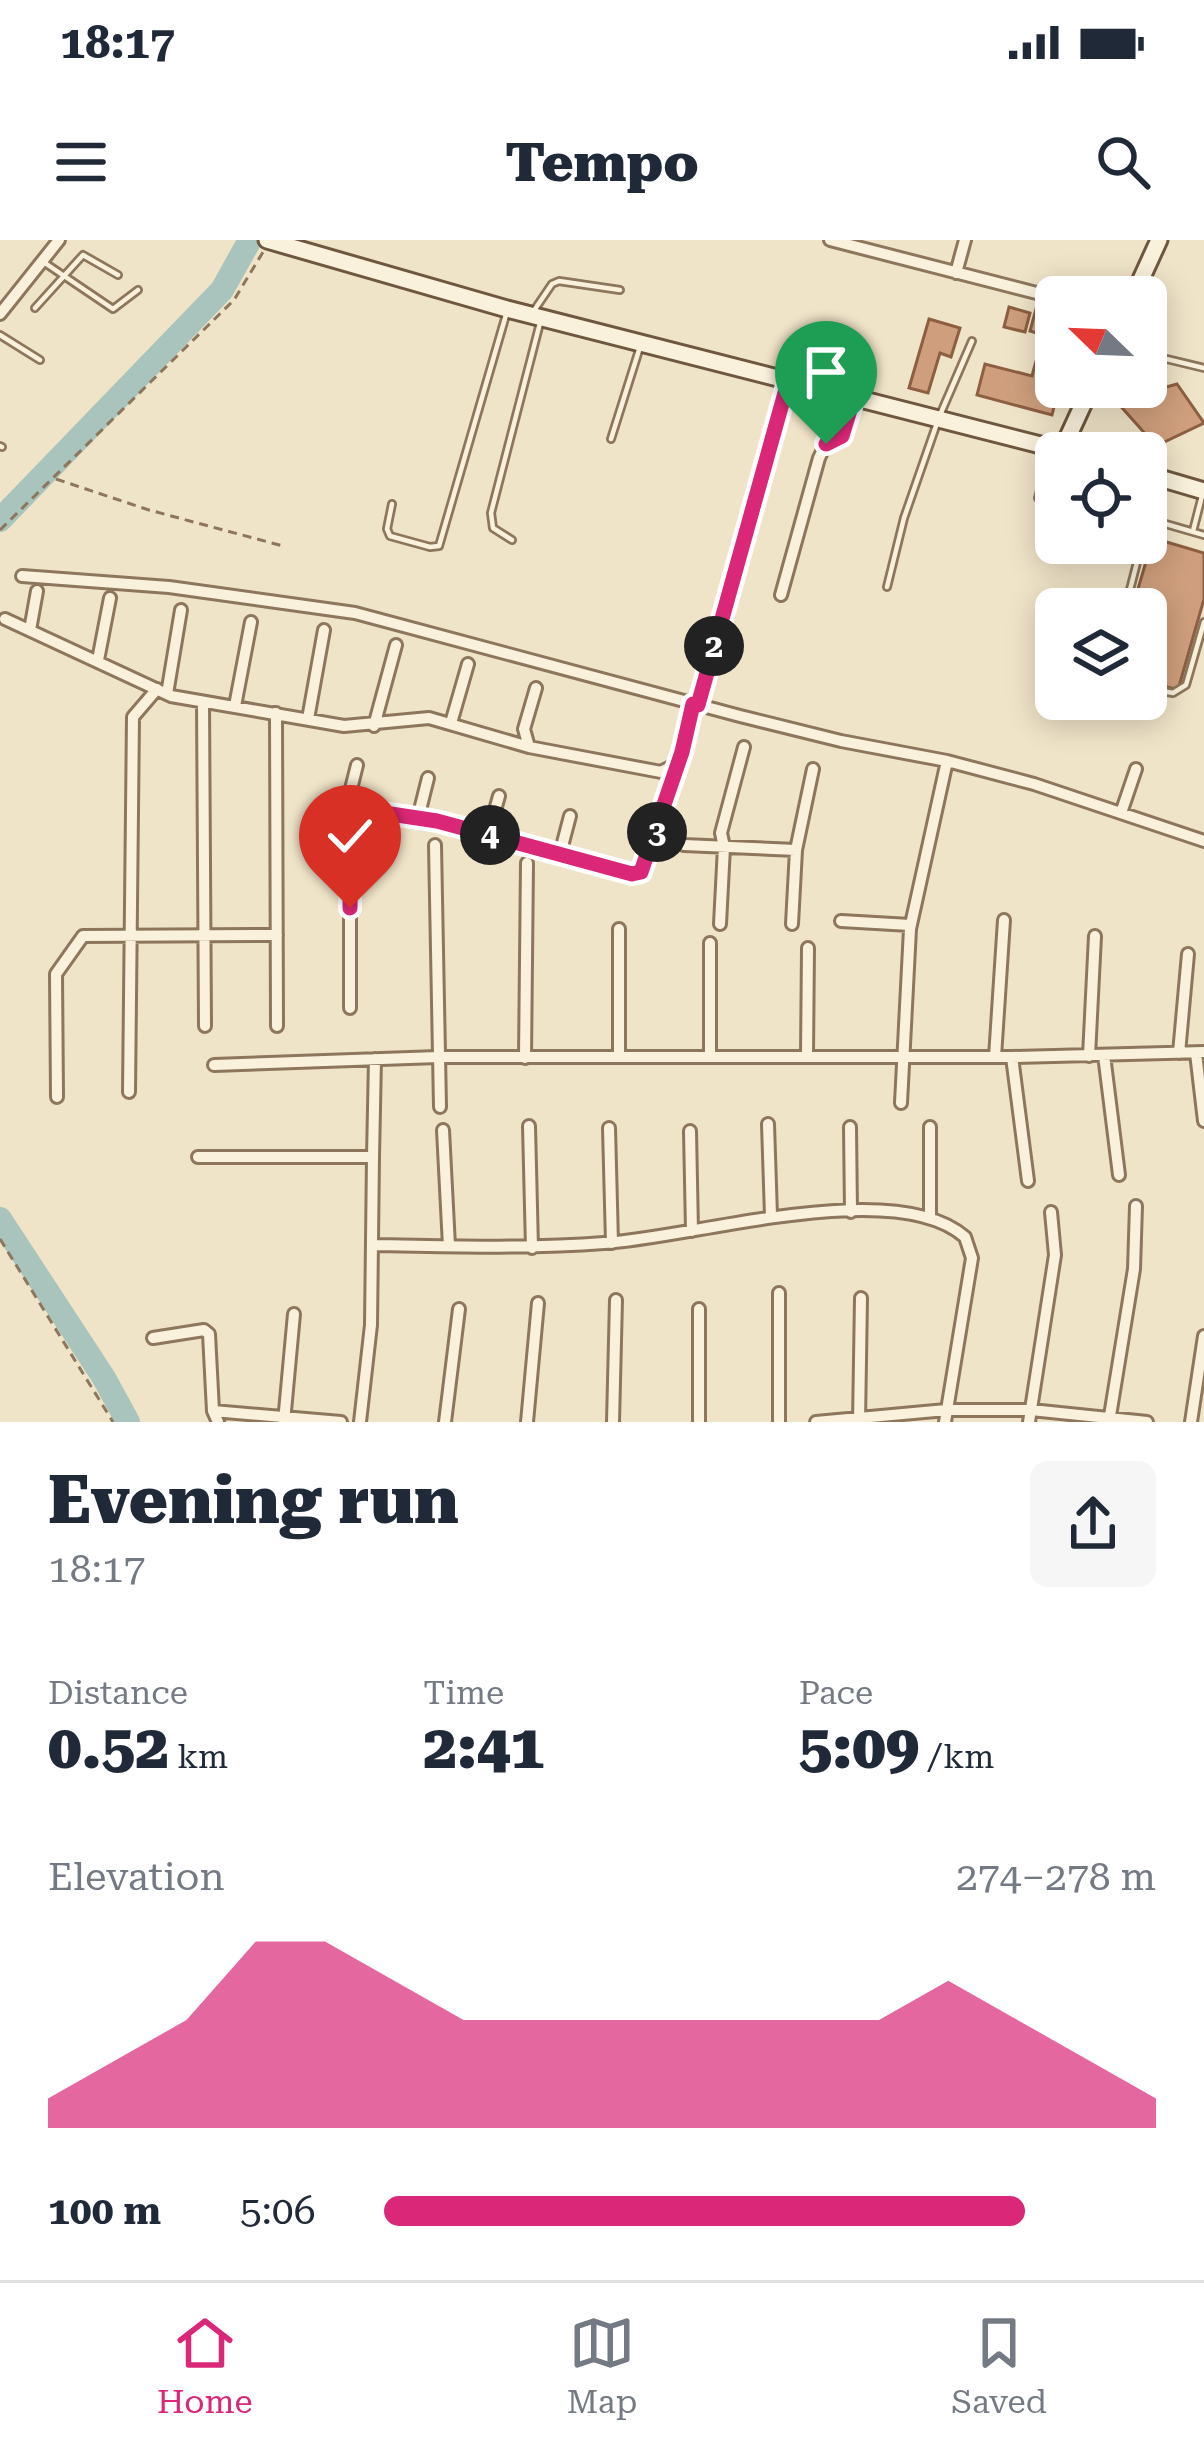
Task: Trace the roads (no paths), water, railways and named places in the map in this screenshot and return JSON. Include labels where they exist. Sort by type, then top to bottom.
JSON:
[{"type":"street","points":[[0,314],[59,240]]},
{"type":"street","points":[[830,240],[870,245],[1035,293]]},
{"type":"street","points":[[956,273],[965,240]]},
{"type":"street","points":[[1143,276],[1159,240]]},
{"type":"street","points":[[271,244],[536,317],[1035,443]]},
{"type":"street","points":[[351,808],[418,818],[632,874],[641,872],[678,763],[788,382]]},
{"type":"street","points":[[781,595],[819,458],[826,444],[842,436],[854,397]]},
{"type":"street","points":[[1167,480],[1204,491]]},
{"type":"street","points":[[22,576],[170,587],[355,613],[841,741],[947,761],[1204,841]]},
{"type":"street","points":[[29,630],[37,591]]},
{"type":"street","points":[[98,661],[110,598]]},
{"type":"street","points":[[129,1093],[133,717],[162,691],[181,610]]},
{"type":"street","points":[[5,619],[162,691],[203,702],[374,726],[430,718],[529,747],[661,772],[678,763]]},
{"type":"street","points":[[235,706],[251,622]]},
{"type":"street","points":[[308,719],[324,630]]},
{"type":"street","points":[[374,726],[397,645]]},
{"type":"street","points":[[451,723],[468,664]]},
{"type":"street","points":[[529,747],[524,730],[536,688]]},
{"type":"street","points":[[203,702],[205,1026]]},
{"type":"street","points":[[276,713],[277,1026]]},
{"type":"street","points":[[720,924],[721,832],[744,747]]},
{"type":"street","points":[[901,1103],[910,925],[947,761]]},
{"type":"street","points":[[350,1008],[351,808],[357,765]]},
{"type":"street","points":[[792,924],[796,850],[814,769]]},
{"type":"street","points":[[1121,813],[1136,769]]},
{"type":"street","points":[[418,818],[428,778]]},
{"type":"street","points":[[488,835],[499,796]]},
{"type":"street","points":[[560,854],[570,817]]},
{"type":"street","points":[[655,838],[684,845],[796,850]]},
{"type":"street","points":[[435,844],[440,1107]]},
{"type":"street","points":[[525,1058],[527,863]]},
{"type":"street","points":[[995,1057],[1004,920]]},
{"type":"street","points":[[841,921],[910,925]]},
{"type":"street","points":[[619,929],[619,1058]]},
{"type":"street","points":[[56,1097],[56,974],[83,936],[277,935]]},
{"type":"street","points":[[1089,1056],[1095,936]]},
{"type":"street","points":[[710,943],[710,1056]]},
{"type":"street","points":[[807,1054],[808,948]]},
{"type":"street","points":[[1179,1053],[1188,954]]},
{"type":"street","points":[[214,1065],[438,1057],[1200,1053],[1204,1121]]},
{"type":"street","points":[[1104,1055],[1119,1175]]},
{"type":"street","points":[[1012,1057],[1028,1181]]},
{"type":"street","points":[[360,1422],[369,1359],[375,1059]]},
{"type":"street","points":[[768,1124],[771,1216]]},
{"type":"street","points":[[529,1126],[532,1248]]},
{"type":"street","points":[[850,1127],[851,1211]]},
{"type":"street","points":[[930,1127],[930,1216]]},
{"type":"street","points":[[609,1128],[612,1243]]},
{"type":"street","points":[[443,1130],[448,1246]]},
{"type":"street","points":[[690,1131],[692,1231]]},
{"type":"street","points":[[199,1156],[373,1157]]},
{"type":"street","points":[[1109,1420],[1134,1269],[1136,1205]]},
{"type":"street","points":[[373,1245],[532,1248],[612,1243],[771,1216],[851,1211],[930,1216],[965,1237],[972,1258],[945,1416]]},
{"type":"street","points":[[1030,1416],[1055,1255],[1052,1212]]},
{"type":"street","points":[[779,1293],[779,1422]]},
{"type":"street","points":[[859,1421],[861,1298]]},
{"type":"street","points":[[614,1422],[616,1300]]},
{"type":"street","points":[[527,1422],[538,1303]]},
{"type":"street","points":[[445,1422],[459,1309]]},
{"type":"street","points":[[699,1309],[699,1422]]},
{"type":"street","points":[[285,1420],[294,1314]]},
{"type":"street","points":[[153,1338],[204,1330],[209,1334],[215,1416],[341,1422]]},
{"type":"street","points":[[1191,1422],[1204,1336]]},
{"type":"street","points":[[816,1422],[1030,1416],[1147,1422]]},
{"type":"lane","points":[[35,308],[83,255],[118,275]]},
{"type":"lane","points":[[42,261],[113,309],[138,290]]},
{"type":"lane","points":[[512,541],[490,523],[536,317],[552,284],[559,281],[620,290]]},
{"type":"lane","points":[[392,504],[390,536],[430,548],[439,546],[507,309]]},
{"type":"lane","points":[[0,335],[40,361]]},
{"type":"lane","points":[[887,586],[904,518],[938,419],[972,341]]},
{"type":"lane","points":[[611,439],[642,344]]},
{"type":"lane","points":[[1167,359],[1204,368]]},
{"type":"lane","points":[[1193,531],[1204,491]]},
{"type":"lane","points":[[1167,524],[1204,535]]},
{"type":"lane","points":[[1167,692],[1186,685],[1204,622]]},
{"type":"waterway","points":[[0,520],[222,290],[250,240]]},
{"type":"waterway","points":[[0,1219],[128,1422]]}]
